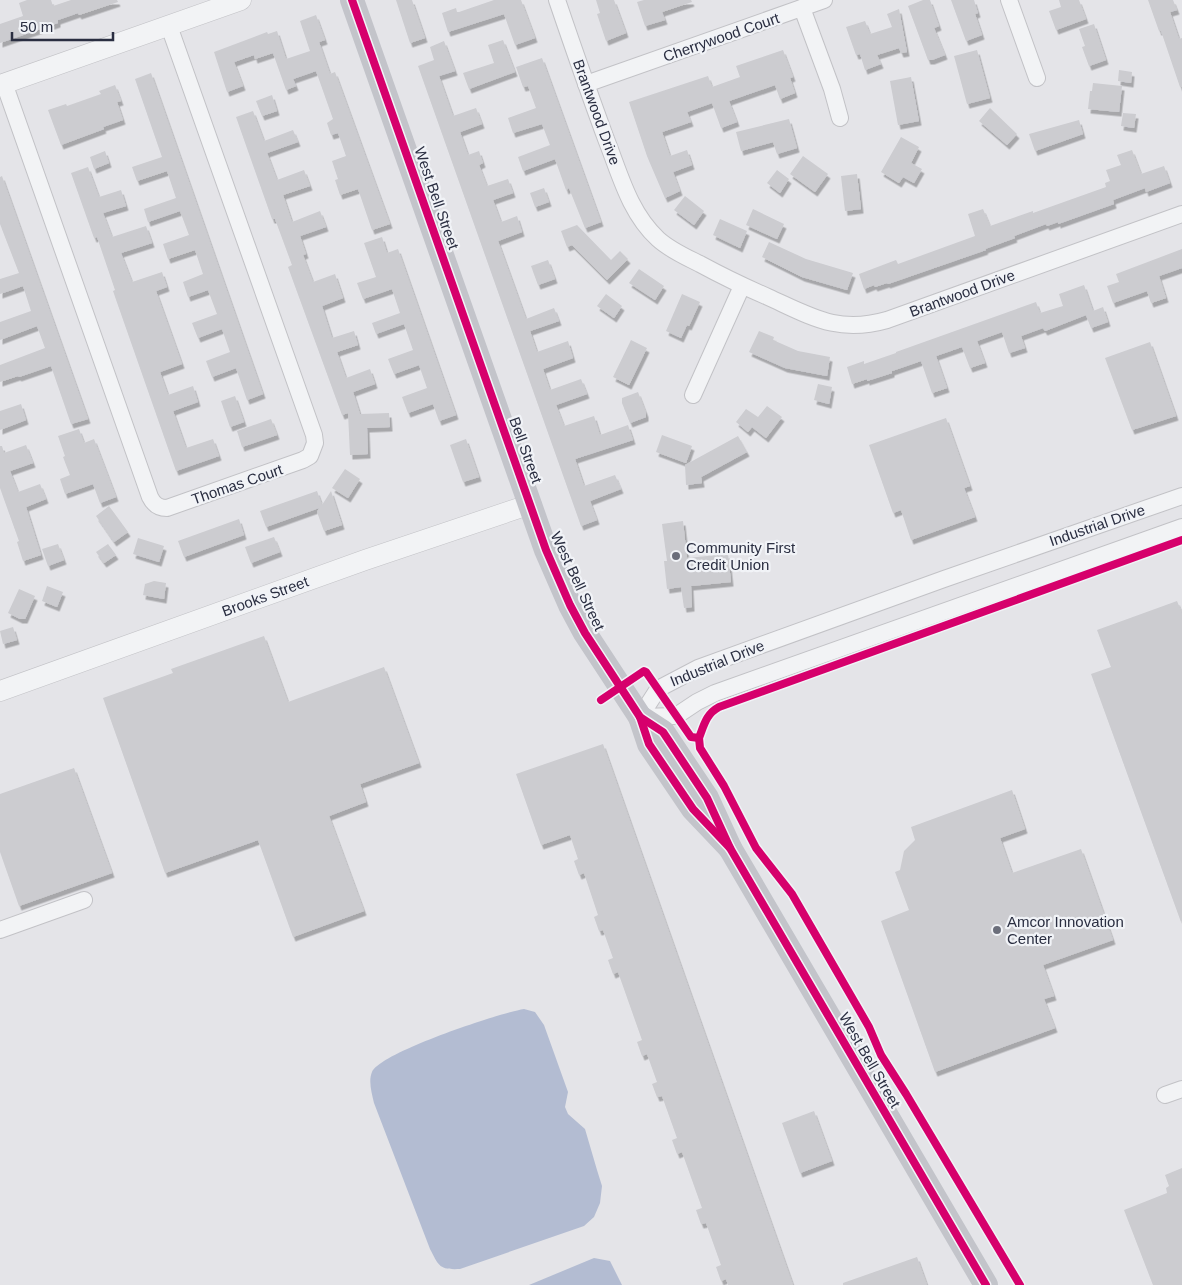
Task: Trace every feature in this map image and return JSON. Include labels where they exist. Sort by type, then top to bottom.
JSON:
[{"type":"main road","name":"West Bell Street","points":[[352,0],[495,406]]},
{"type":"main road","name":"Bell Street","points":[[495,406],[531,504]]},
{"type":"main road","name":"West Bell Street","points":[[531,504],[546,550],[585,633],[640,716],[663,732],[707,798],[730,848],[986,1285]]},
{"type":"street","points":[[2,84],[241,0]]},
{"type":"street","name":"Brantwood Drive","points":[[557,0],[631,204],[643,224],[668,247],[742,286],[829,323],[840,325],[871,324],[1182,214]]},
{"type":"street","name":"Cherrywood Court","points":[[586,84],[824,0]]},
{"type":"street","points":[[1009,0],[1036,78]]},
{"type":"street","points":[[802,8],[832,88],[840,118]]},
{"type":"street","name":"Thomas Court","points":[[2,84],[150,497],[161,508],[167,508],[303,460],[310,456],[315,442],[169,26]]},
{"type":"street","points":[[693,395],[742,286]]},
{"type":"street","name":"Industrial Drive","points":[[640,716],[658,689],[698,668],[1182,496]]},
{"type":"street","name":"Brooks Street","points":[[0,691],[365,560],[531,504]]},
{"type":"street","name":"Industrial Drive","points":[[640,716],[676,716],[715,693],[1182,527]]},
{"type":"street","points":[[0,930],[84,900]]},
{"type":"street","points":[[1164,1095],[1182,1088]]},
{"type":"water","points":[[524,1009],[535,1012],[544,1025],[568,1092],[565,1107],[568,1114],[585,1129],[602,1186],[600,1203],[594,1217],[584,1226],[460,1269],[444,1268],[440,1266],[430,1249],[374,1103],[370,1079],[372,1072],[380,1064],[396,1054],[442,1034]]},
{"type":"water","points":[[594,1258],[610,1261],[622,1285],[529,1285]]},
{"type":"building","points":[[27,0],[51,0],[53,6],[71,0],[117,0],[118,2],[79,15],[78,13],[58,20],[58,23],[0,43],[0,24],[23,16],[19,3]]},
{"type":"building","points":[[396,0],[412,0],[425,38],[410,43]]},
{"type":"building","points":[[494,0],[521,0],[535,38],[515,45],[504,14],[448,32],[442,13],[456,8],[457,12],[459,12]]},
{"type":"building","points":[[596,0],[614,0],[626,33],[606,41],[597,14],[600,13]]},
{"type":"building","points":[[644,0],[691,0],[692,2],[662,12],[665,20],[645,26],[637,2]]},
{"type":"building","points":[[923,0],[930,0],[939,26],[934,28],[945,55],[932,60],[928,60],[908,6]]},
{"type":"building","points":[[951,0],[974,0],[978,13],[975,14],[982,35],[966,41]]},
{"type":"building","points":[[1059,0],[1079,0],[1086,19],[1056,30],[1049,11],[1061,7]]},
{"type":"building","points":[[1148,0],[1173,0],[1177,10],[1170,12],[1179,39],[1182,38],[1182,87],[1180,87]]},
{"type":"building","points":[[899,9],[907,52],[901,53],[899,48],[877,55],[881,64],[865,70],[860,54],[856,55],[846,27],[865,21],[870,34],[892,27],[887,14]]},
{"type":"building","points":[[316,15],[325,40],[319,42],[330,74],[335,72],[390,224],[372,230],[358,189],[340,195],[335,180],[338,179],[332,161],[346,156],[338,133],[331,135],[327,123],[333,119],[316,71],[293,79],[296,86],[286,90],[273,53],[255,59],[254,55],[234,62],[243,86],[227,92],[214,52],[267,32],[268,34],[277,31],[286,59],[310,51],[300,21]]},
{"type":"building","points":[[1094,24],[1106,60],[1089,66],[1082,47],[1085,46],[1079,29]]},
{"type":"building","points":[[503,40],[515,72],[469,89],[463,73],[494,63],[488,45]]},
{"type":"building","points":[[444,41],[455,71],[439,76],[453,116],[476,108],[482,124],[460,132],[468,155],[479,151],[483,163],[479,165],[487,186],[508,179],[513,193],[493,200],[501,222],[517,216],[522,232],[498,241],[526,319],[554,308],[559,321],[530,331],[537,352],[568,341],[573,358],[543,369],[550,390],[581,379],[587,394],[556,405],[564,426],[594,416],[600,435],[628,425],[633,440],[575,459],[584,486],[615,475],[621,489],[590,501],[597,520],[581,526],[418,66],[434,60],[430,47]]},
{"type":"building","points":[[783,50],[793,77],[790,78],[795,93],[780,99],[775,85],[729,101],[737,122],[721,128],[712,103],[687,112],[691,122],[662,132],[670,156],[687,150],[692,165],[673,172],[680,191],[665,198],[647,156],[629,102],[708,76],[712,87],[740,77],[736,66]]},
{"type":"building","points":[[977,50],[990,98],[967,104],[954,56]]},
{"type":"building","points":[[542,58],[601,222],[585,228],[569,188],[566,190],[555,159],[523,171],[518,157],[550,145],[542,124],[513,133],[508,118],[536,108],[528,86],[523,87],[516,67]]},
{"type":"building","points":[[1119,70],[1132,72],[1131,83],[1118,81]]},
{"type":"building","points":[[151,73],[263,394],[247,400],[236,368],[212,377],[206,361],[230,352],[222,329],[198,338],[192,323],[217,314],[208,290],[188,297],[183,282],[203,274],[195,250],[168,259],[163,244],[189,235],[180,211],[148,222],[144,209],[176,198],[167,171],[137,181],[132,167],[162,157],[135,79]]},
{"type":"building","points":[[911,77],[919,121],[898,125],[890,81]]},
{"type":"building","points":[[1093,83],[1122,86],[1119,112],[1088,109]]},
{"type":"building","points":[[115,85],[121,101],[117,102],[123,120],[61,145],[48,110],[66,104],[67,106],[101,94],[99,91]]},
{"type":"building","points":[[272,95],[277,111],[262,116],[256,101]]},
{"type":"building","points":[[990,108],[1017,134],[1007,145],[979,121]]},
{"type":"building","points":[[253,111],[264,141],[293,130],[298,142],[267,153],[277,180],[304,170],[310,186],[283,195],[292,222],[320,211],[326,227],[300,236],[306,254],[303,255],[313,282],[335,274],[343,298],[322,306],[332,338],[354,331],[358,345],[337,352],[346,378],[370,369],[375,384],[353,392],[360,414],[389,413],[390,427],[367,428],[368,454],[350,455],[348,413],[342,415],[288,267],[292,265],[275,219],[272,219],[236,117]]},
{"type":"building","points":[[1123,113],[1136,114],[1134,128],[1121,126]]},
{"type":"building","points":[[789,119],[797,148],[777,154],[773,142],[741,151],[736,132]]},
{"type":"building","points":[[1079,120],[1083,134],[1035,151],[1029,134]]},
{"type":"building","points":[[901,137],[919,147],[911,163],[922,169],[914,183],[903,177],[899,183],[881,172]]},
{"type":"building","points":[[1132,150],[1141,174],[1164,166],[1170,183],[1146,192],[1145,188],[1113,200],[1114,204],[1058,224],[1058,222],[1047,226],[1046,224],[1014,236],[1015,238],[986,250],[888,284],[875,287],[874,285],[864,289],[859,274],[896,260],[898,264],[975,236],[968,214],[983,209],[990,226],[1106,187],[1105,183],[1110,181],[1106,170],[1121,165],[1117,155]]},
{"type":"building","points":[[105,151],[109,163],[94,169],[90,157]]},
{"type":"building","points":[[803,156],[828,174],[815,192],[790,174]]},
{"type":"building","points":[[88,167],[99,197],[121,190],[126,206],[103,213],[112,237],[146,226],[152,243],[121,253],[132,282],[162,272],[167,287],[156,291],[182,364],[160,372],[168,395],[193,386],[198,402],[173,411],[186,448],[213,439],[219,456],[176,471],[113,291],[115,290],[97,237],[94,238],[71,173]]},
{"type":"building","points":[[777,170],[789,179],[780,193],[767,183]]},
{"type":"building","points":[[857,174],[861,209],[845,211],[841,176]]},
{"type":"building","points":[[2,176],[88,419],[71,424],[51,366],[0,382],[0,365],[45,348],[37,326],[0,340],[0,322],[31,311],[23,286],[0,294],[0,279],[19,273],[0,224],[0,177]]},
{"type":"building","points":[[544,188],[549,202],[535,207],[530,193]]},
{"type":"building","points":[[685,196],[704,211],[694,225],[674,210]]},
{"type":"building","points":[[753,209],[784,224],[777,239],[746,225]]},
{"type":"building","points":[[720,219],[747,231],[740,248],[713,235]]},
{"type":"building","points":[[577,225],[611,260],[620,251],[628,259],[607,280],[572,245],[567,247],[561,231]]},
{"type":"building","points":[[382,237],[387,253],[398,249],[456,415],[439,421],[433,404],[408,413],[402,397],[427,388],[419,365],[394,374],[388,359],[413,350],[404,324],[376,334],[372,323],[400,313],[392,289],[363,299],[357,283],[376,277],[364,243]]},
{"type":"building","points":[[769,242],[806,259],[853,273],[847,290],[802,277],[762,257]]},
{"type":"building","points":[[1182,249],[1182,268],[1159,276],[1166,298],[1151,303],[1147,291],[1113,303],[1107,286],[1119,282],[1116,274]]},
{"type":"building","points":[[548,260],[555,279],[538,285],[531,266]]},
{"type":"building","points":[[639,269],[664,286],[655,300],[629,283]]},
{"type":"building","points":[[1084,285],[1093,311],[1103,307],[1108,322],[1091,328],[1086,315],[1045,331],[1043,328],[1021,336],[1025,348],[1009,353],[1002,332],[977,341],[985,363],[970,368],[962,347],[936,356],[947,388],[932,393],[921,361],[892,371],[892,373],[852,384],[847,367],[864,361],[864,364],[896,353],[1036,302],[1040,313],[1063,306],[1059,294]]},
{"type":"building","points":[[606,294],[622,306],[614,318],[597,306]]},
{"type":"building","points":[[682,294],[700,302],[681,338],[666,331]]},
{"type":"building","points":[[759,331],[774,337],[773,340],[798,351],[830,357],[827,376],[785,368],[749,352]]},
{"type":"building","points":[[631,340],[647,348],[629,385],[613,377]]},
{"type":"building","points":[[1150,342],[1176,416],[1132,430],[1105,358]]},
{"type":"building","points":[[818,384],[832,387],[829,404],[814,400]]},
{"type":"building","points":[[638,392],[646,417],[630,423],[622,403],[622,398]]},
{"type":"building","points":[[235,396],[244,422],[230,427],[221,401]]},
{"type":"building","points":[[21,404],[26,420],[0,430],[0,411]]},
{"type":"building","points":[[767,406],[782,417],[766,438],[752,427],[748,432],[736,422],[746,409],[758,417]]},
{"type":"building","points":[[946,418],[970,486],[964,488],[975,517],[911,540],[901,510],[893,513],[869,445]]},
{"type":"building","points":[[271,419],[277,435],[242,447],[237,431]]},
{"type":"building","points":[[79,429],[84,443],[94,439],[116,497],[100,503],[93,484],[65,494],[60,479],[70,475],[58,436]]},
{"type":"building","points":[[662,435],[692,446],[686,463],[656,452]]},
{"type":"building","points":[[738,436],[747,452],[701,477],[702,483],[686,485],[685,465]]},
{"type":"building","points":[[466,439],[479,477],[463,482],[450,445]]},
{"type":"building","points":[[26,445],[33,463],[10,471],[18,492],[40,484],[46,499],[26,507],[41,555],[23,561],[17,542],[19,541],[0,488],[0,446],[2,446],[4,453]]},
{"type":"building","points":[[345,469],[360,479],[348,498],[332,488]]},
{"type":"building","points":[[317,491],[322,505],[331,491],[342,525],[324,531],[317,512],[319,508],[266,527],[260,511]]},
{"type":"building","points":[[109,506],[128,532],[114,542],[96,516]]},
{"type":"building","points":[[239,519],[244,535],[184,557],[178,541]]},
{"type":"building","name":"Community First Credit Union","points":[[683,521],[687,558],[728,554],[731,582],[691,586],[692,607],[684,608],[681,587],[667,589],[664,561],[667,561],[662,524]]},
{"type":"building","points":[[274,537],[280,552],[251,563],[245,547]]},
{"type":"building","points":[[138,538],[164,546],[159,562],[133,554]]},
{"type":"building","points":[[58,544],[64,560],[48,566],[42,549]]},
{"type":"building","points":[[108,544],[116,555],[104,563],[96,552]]},
{"type":"building","points":[[154,581],[166,583],[164,599],[143,595],[145,584]]},
{"type":"building","points":[[47,586],[63,592],[57,607],[42,601]]},
{"type":"building","points":[[19,589],[35,596],[25,619],[20,619],[8,613]]},
{"type":"building","points":[[1177,601],[1182,613],[1181,922],[1091,674],[1111,667],[1097,630]]},
{"type":"building","points":[[13,627],[17,640],[3,644],[0,631]]},
{"type":"building","points":[[264,636],[288,702],[384,667],[419,763],[360,784],[366,802],[329,816],[364,911],[293,937],[258,840],[165,873],[103,698],[173,673],[171,669]]},
{"type":"building","points":[[603,744],[793,1285],[728,1285],[726,1279],[721,1281],[716,1267],[721,1265],[706,1223],[701,1224],[696,1210],[702,1208],[682,1152],[677,1154],[672,1140],[677,1138],[662,1096],[657,1097],[652,1084],[657,1082],[647,1054],[642,1056],[637,1042],[642,1040],[618,972],[613,974],[608,960],[613,958],[603,930],[599,931],[594,917],[598,915],[584,873],[579,875],[574,861],[578,859],[570,835],[541,845],[516,774]]},
{"type":"building","points":[[74,768],[112,873],[19,906],[0,852],[0,794]]},
{"type":"building","name":"Amcor Innovation Center","points":[[1012,790],[1025,829],[1000,838],[1012,873],[1081,849],[1113,940],[1043,965],[1054,996],[1044,999],[1055,1028],[935,1072],[881,921],[909,910],[895,872],[900,870],[904,851],[915,840],[911,827]]},
{"type":"building","points":[[814,1111],[832,1161],[800,1173],[782,1123]]},
{"type":"building","points":[[1182,1168],[1182,1285],[1153,1285],[1124,1210],[1167,1193],[1166,1188],[1169,1186],[1165,1175]]},
{"type":"building","points":[[917,1257],[927,1285],[843,1285],[843,1283]]},
{"type":"cycle path","points":[[352,0],[546,550],[570,605],[585,633],[640,717],[649,744],[693,809],[730,848]]},
{"type":"cycle path","points":[[601,700],[644,671],[691,737],[699,738],[708,716],[719,707],[1182,540]]},
{"type":"cycle path","points":[[640,717],[663,732],[707,798],[730,848],[986,1285]]},
{"type":"cycle path","points":[[699,738],[700,748],[724,786],[756,848],[792,894],[869,1027],[881,1055],[1020,1285]]},
{"type":"place","name":"Community First Credit Union","points":[[676,556]]},
{"type":"place","name":"Amcor Innovation Center","points":[[997,930]]}]
